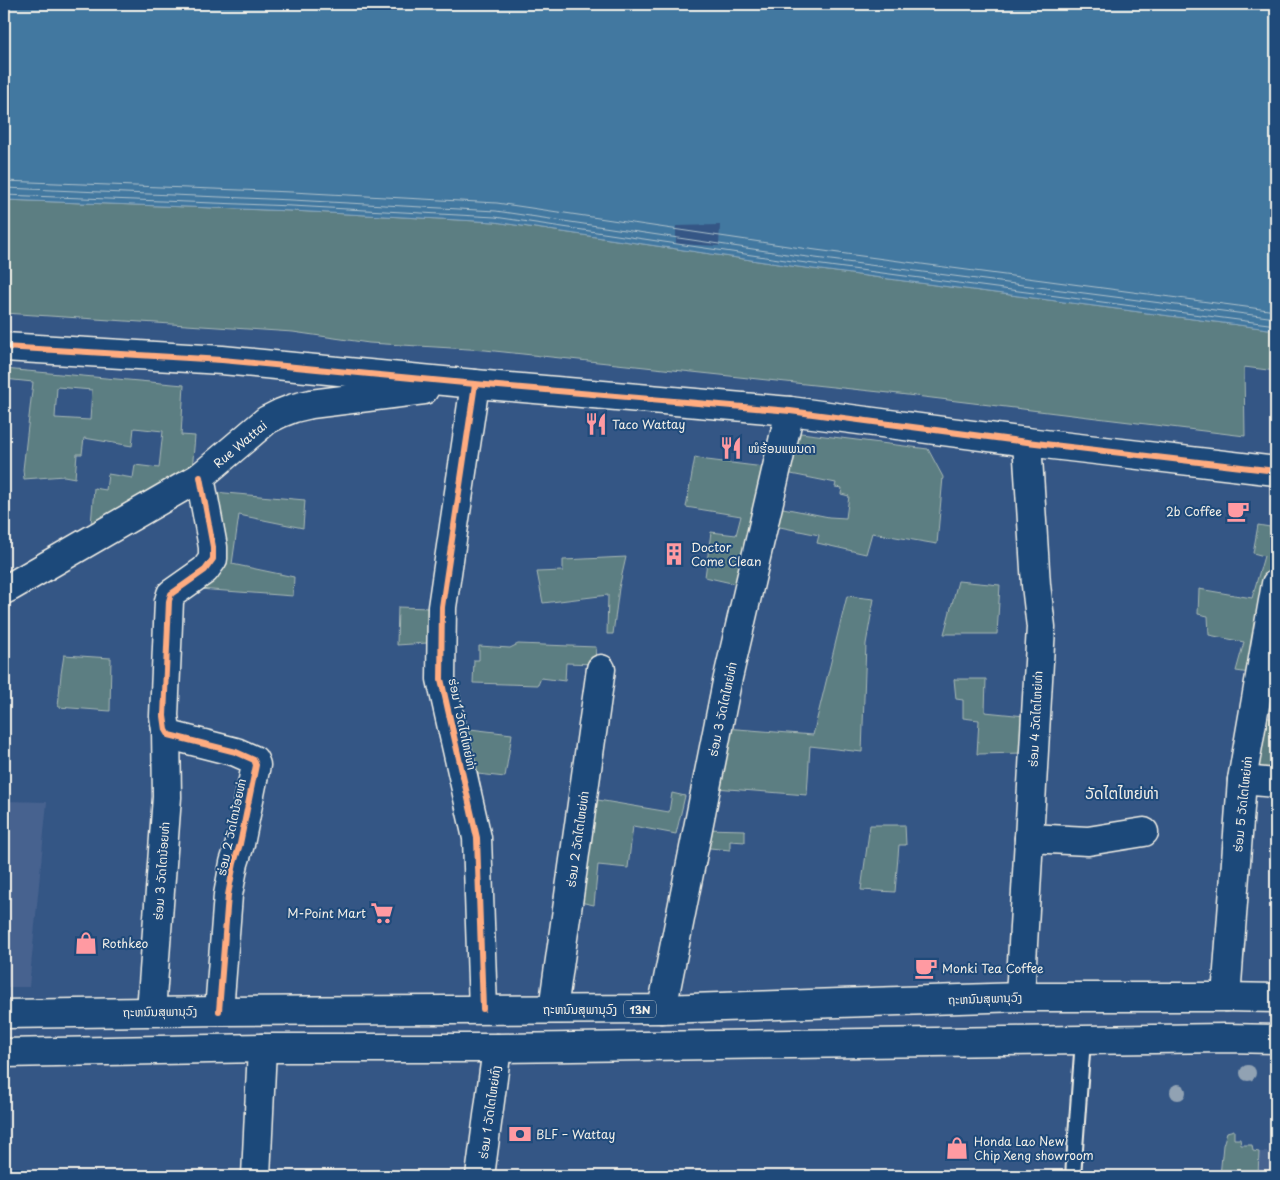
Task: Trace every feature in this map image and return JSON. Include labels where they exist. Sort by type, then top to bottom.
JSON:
[{"type":"main road","points":[[4,347],[222,360],[790,411],[1027,442],[1276,471]]},
{"type":"main road","name":"Rue Wattai","points":[[4,590],[200,477],[267,420],[280,413],[312,404],[475,384]]},
{"type":"main road","name":"ຮ່ອມ 1 ວັດໄຕໄຫຍ່ທ່າ","points":[[475,384],[442,607],[441,679],[477,838],[483,1009]]},
{"type":"main road","name":"ຮ່ອມ 3 ວັດໄຕໄຫຍ່ທ່າ","points":[[662,1009],[727,682],[790,411]]},
{"type":"main road","name":"ຮ່ອມ 4 ວັດໄຕໄຫຍ່ທ່າ","points":[[1020,997],[1041,627],[1036,585],[1027,442]]},
{"type":"main road","points":[[166,730],[164,716],[169,601],[171,594],[205,570],[213,559],[213,547],[200,477]]},
{"type":"main road","name":"ຮ່ອມ 5 ວັດໄຕໄຫຍ່ທ່າ","points":[[1226,997],[1242,780],[1276,584]]},
{"type":"main road","name":"ຮ່ອມ 2 ວັດໄຕໄຫຍ່ທ່າ","points":[[553,1009],[601,669]]},
{"type":"main road","name":"ຮ່ອມ 2 ວັດໄຕນ້ອຍທ່າ","points":[[166,730],[170,735],[236,752],[254,760],[256,765],[228,895],[219,1011]]},
{"type":"main road","name":"ຮ່ອມ 3 ວັດໄຕນ້ອຍທ່າ","points":[[151,1011],[167,797],[166,730]]},
{"type":"main road","points":[[1242,780],[1276,783]]},
{"type":"main road","points":[[1029,838],[1094,851],[1144,832]]},
{"type":"main road","name":"ຖະຫນົນສຸພານຸວົງ","points":[[4,1014],[151,1011],[662,1009],[1020,997],[1276,998]]},
{"type":"main road","points":[[4,1053],[262,1048],[497,1048],[1225,1038],[1276,1039]]},
{"type":"main road","points":[[256,1176],[262,1048]]},
{"type":"main road","name":"ຮ່ອມ 1 ວັດໄຕໄຫຍ່ທົ່ງ","points":[[480,1176],[497,1048]]},
{"type":"lane","points":[[1073,1176],[1083,1040]]},
{"type":"shaded area","points":[[4,801],[47,802],[29,987],[4,987]]},
{"type":"shaded area","points":[[1259,1152],[1276,1152],[1276,1176],[1258,1176]]},
{"type":"green space","points":[[4,200],[292,211],[495,222],[798,267],[1276,330],[1276,371],[1244,367],[1245,436],[899,394],[485,350],[369,343],[293,332],[4,313]]},
{"type":"green space","points":[[4,369],[184,385],[181,435],[195,436],[192,471],[91,525],[94,488],[106,490],[108,474],[133,478],[135,465],[159,468],[163,431],[134,428],[132,446],[84,438],[82,454],[77,454],[75,478],[64,476],[24,479],[23,470],[33,382],[4,379]],"holes":[[[57,387],[92,390],[90,420],[55,418]]]},
{"type":"green space","points":[[793,432],[928,449],[943,477],[937,544],[872,533],[866,554],[817,543],[819,535],[775,526],[783,508],[829,517],[846,518],[849,496],[841,494],[842,488],[835,487],[836,483],[786,473]]},
{"type":"green space","points":[[695,457],[764,467],[740,585],[705,577],[711,532],[736,535],[741,516],[686,507]]},
{"type":"green space","points":[[214,492],[305,500],[303,528],[239,515],[232,564],[294,577],[293,596],[185,588],[217,560]]},
{"type":"green space","points":[[1258,525],[1276,528],[1250,673],[1236,671],[1244,642],[1209,635],[1208,616],[1198,614],[1199,589],[1252,598],[1264,556],[1253,553]]},
{"type":"green space","points":[[626,557],[619,588],[613,634],[607,634],[608,595],[543,603],[537,572],[563,571],[563,560]]},
{"type":"green space","points":[[958,581],[1000,585],[997,634],[944,634]]},
{"type":"green space","points":[[847,596],[874,599],[866,644],[862,752],[810,746],[807,795],[715,788],[725,728],[813,735]]},
{"type":"green space","points":[[398,607],[429,608],[427,643],[397,645]]},
{"type":"green space","points":[[518,644],[596,647],[595,664],[566,663],[565,681],[541,678],[538,685],[473,683],[474,660],[479,660],[479,646],[510,648]]},
{"type":"green space","points":[[64,655],[111,658],[110,711],[58,707]]},
{"type":"green space","points":[[954,679],[986,679],[985,712],[1025,716],[1024,753],[977,754],[979,720],[963,718],[963,700],[956,699]]},
{"type":"green space","points":[[1264,717],[1276,719],[1276,777],[1257,774]]},
{"type":"green space","points":[[470,729],[512,734],[505,777],[469,773],[460,733]]},
{"type":"green space","points":[[672,793],[685,796],[676,834],[633,826],[628,868],[598,865],[594,905],[575,901],[592,799],[669,812]]},
{"type":"green space","points":[[870,825],[905,825],[906,845],[899,845],[895,892],[861,890]]},
{"type":"green space","points":[[704,829],[745,830],[745,842],[730,841],[730,850],[700,847]]},
{"type":"green space","points":[[1234,1130],[1234,1139],[1240,1139],[1241,1145],[1252,1145],[1253,1151],[1259,1152],[1258,1176],[1220,1176],[1223,1145],[1227,1132]]},
{"type":"water","points":[[4,4],[1276,4],[1276,330],[798,267],[495,222],[292,211],[4,200]]},
{"type":"pier","points":[[720,225],[719,246],[676,244],[676,226]]},
{"type":"cycle path","points":[[4,347],[222,360],[790,411],[1027,442],[1276,471]]},
{"type":"cycle path","points":[[475,384],[442,607],[441,679],[477,838],[483,1009]]},
{"type":"cycle path","points":[[200,477],[213,547],[213,559],[205,570],[171,594],[169,601],[164,716],[166,730],[169,735],[236,752],[254,760],[256,765],[228,895],[219,1011]]},
{"type":"place","name":"Taco Wattay","points":[[596,424]]},
{"type":"place","name":"ໜໍຮ້ອນແພນດາ","points":[[731,448]]},
{"type":"place","name":"2b Coffee","points":[[1238,511]]},
{"type":"place","name":"Doctor Come Clean","points":[[674,554]]},
{"type":"place","name":"M-Point Mart","points":[[382,913]]},
{"type":"place","name":"Rothkeo","points":[[86,943]]},
{"type":"place","name":"Monki Tea Coffee","points":[[926,968]]},
{"type":"place","name":"BLF – Wattay","points":[[520,1134]]},
{"type":"place","name":"Honda Lao New Chip Xeng showroom","points":[[957,1148]]},
{"type":"district","name":"ວັດໄຕໄຫຍ່ທ່າ","points":[[1122,792]]}]
